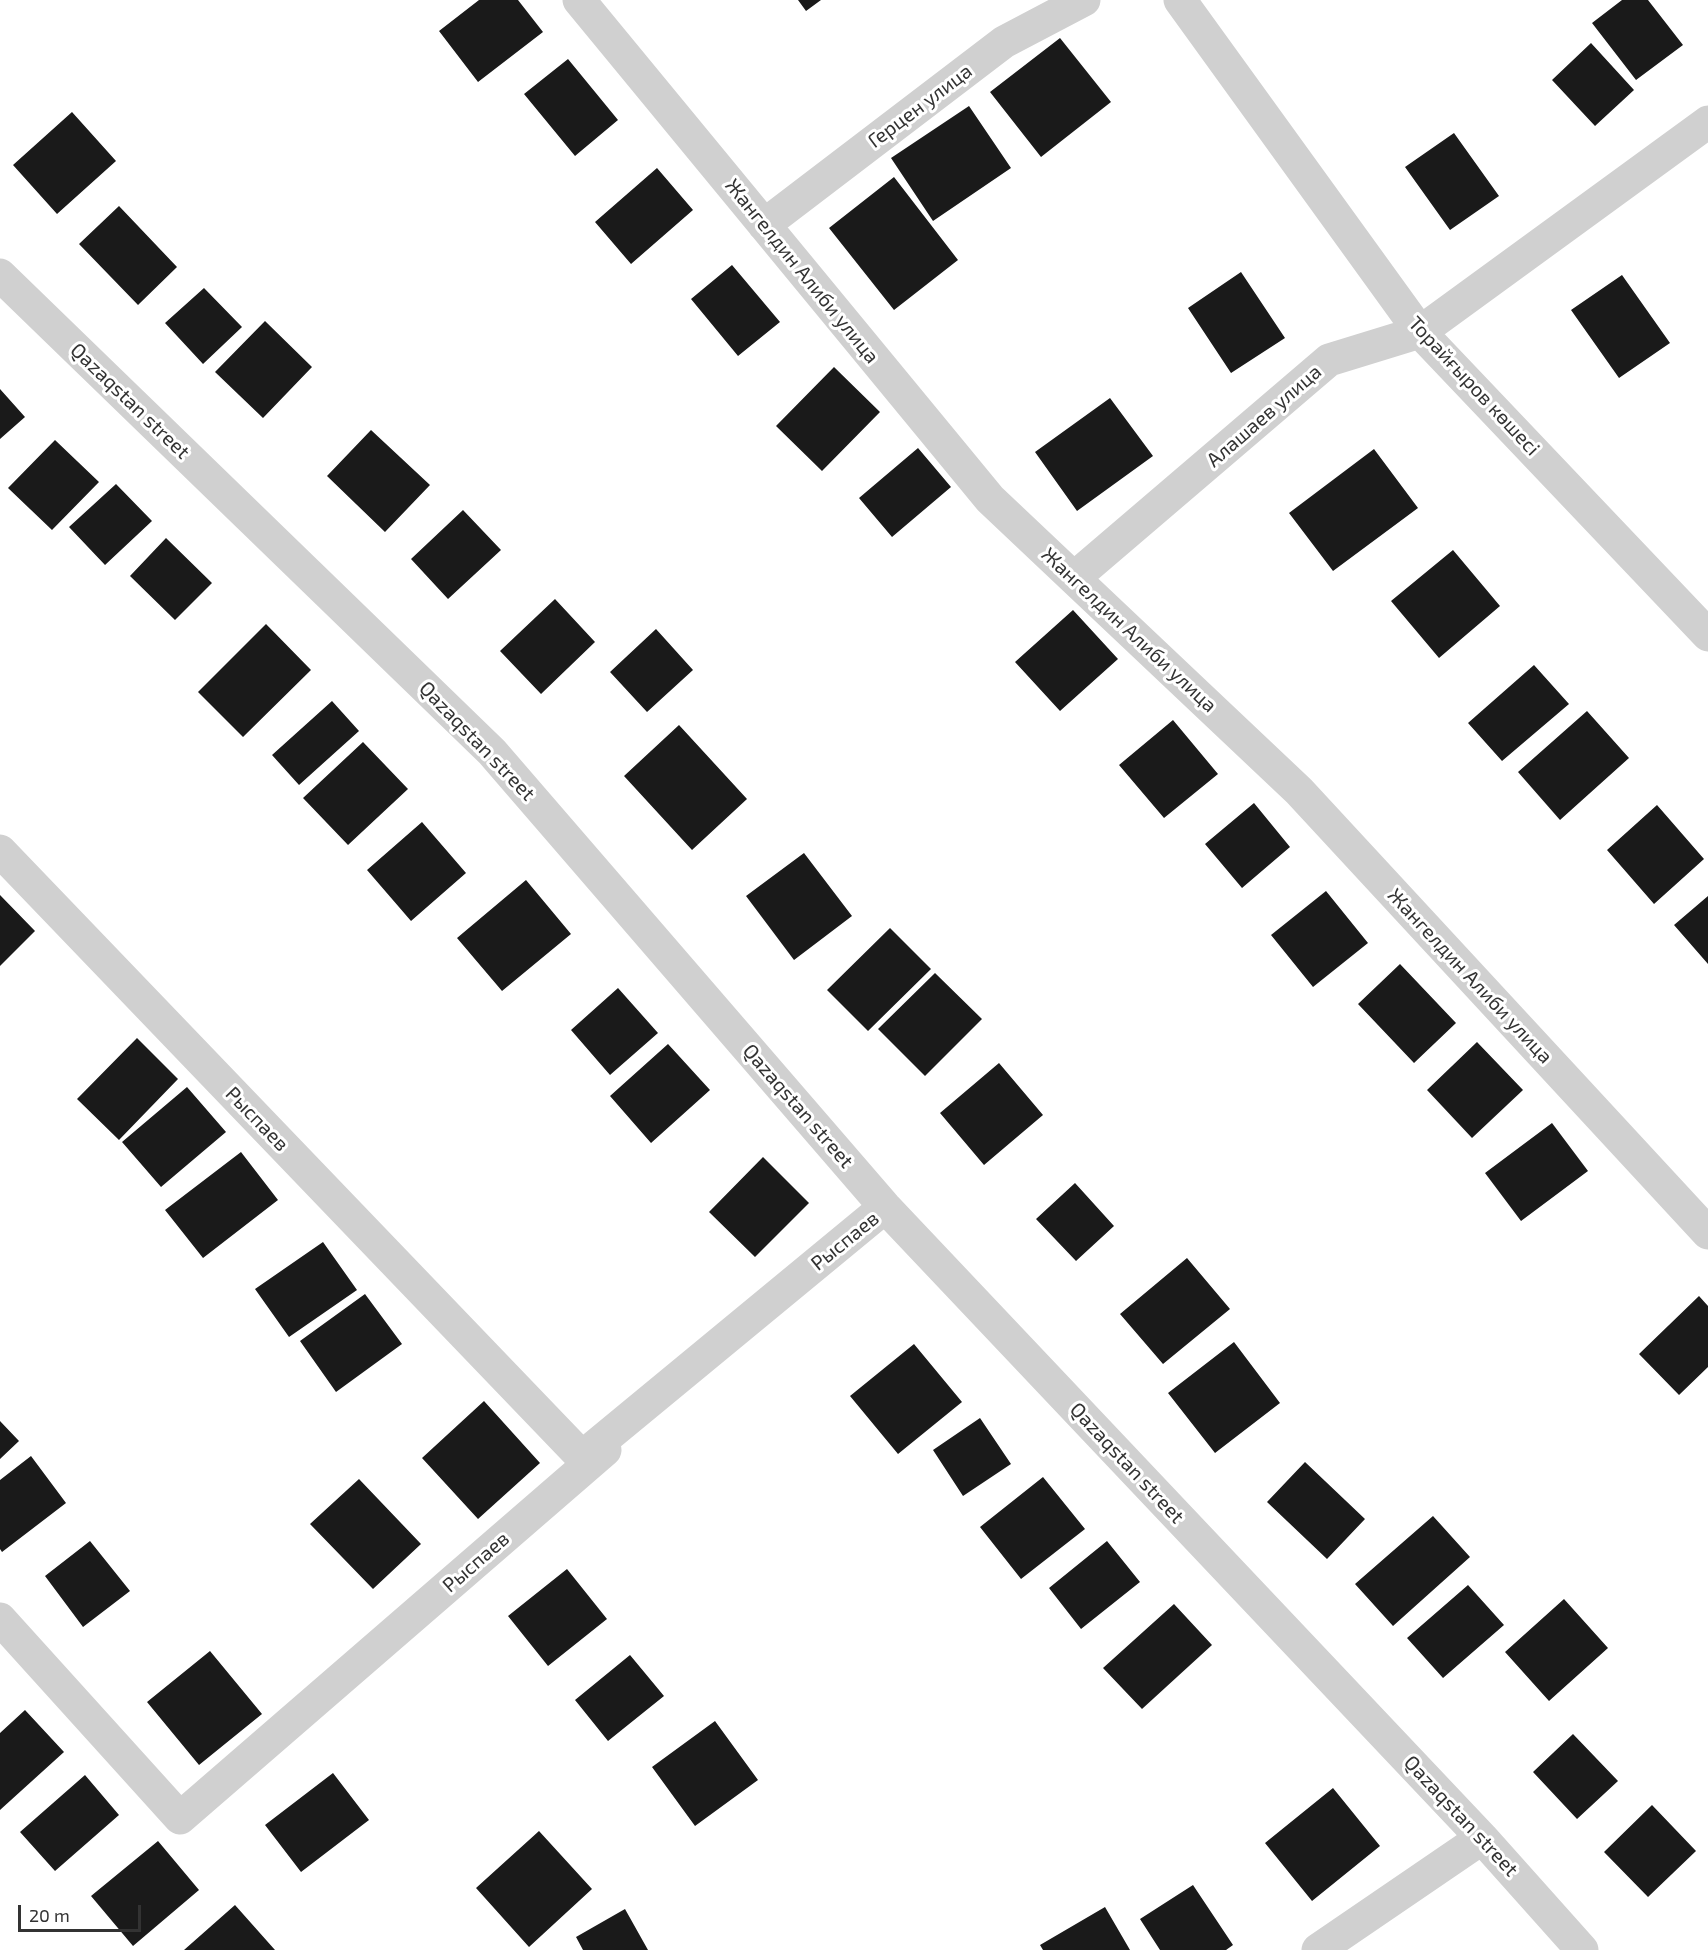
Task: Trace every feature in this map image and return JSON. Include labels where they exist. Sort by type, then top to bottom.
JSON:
[{"type":"street","name":"Жангелдин Алиби улица","points":[[579,0],[990,499],[1299,791],[1708,1233]]},
{"type":"street","name":"Герцен улица","points":[[764,225],[1004,42],[1084,0]]},
{"type":"street","name":"Торайғыров көшесі","points":[[1180,0],[1420,332],[1708,635]]},
{"type":"street","name":"Алашаев улица","points":[[1074,578],[1329,360],[1420,332],[1708,122]]},
{"type":"street","name":"Qazaqstan street","points":[[0,275],[492,752],[885,1207],[1482,1838],[1582,1950]]},
{"type":"street","name":"Рыспаев","points":[[0,851],[582,1457],[885,1207]]},
{"type":"street","name":"Рыспаев","points":[[0,1619],[180,1818],[885,1207]]},
{"type":"street","points":[[1318,1950],[1482,1838]]},
{"type":"building","points":[[479,0],[518,0],[543,32],[478,82],[439,31]]},
{"type":"building","points":[[798,0],[821,0],[806,11]]},
{"type":"building","points":[[1622,0],[1648,0],[1683,45],[1636,80],[1592,23]]},
{"type":"building","points":[[1060,38],[1111,102],[1041,157],[990,92]]},
{"type":"building","points":[[1591,43],[1634,90],[1595,126],[1552,80]]},
{"type":"building","points":[[568,59],[618,120],[575,156],[524,94]]},
{"type":"building","points":[[969,106],[1011,168],[933,221],[891,158]]},
{"type":"building","points":[[72,112],[116,161],[57,214],[13,165]]},
{"type":"building","points":[[1454,133],[1499,196],[1450,230],[1405,167]]},
{"type":"building","points":[[657,168],[693,210],[631,264],[595,222]]},
{"type":"building","points":[[894,177],[958,260],[894,310],[829,228]]},
{"type":"building","points":[[119,206],[177,267],[138,305],[79,244]]},
{"type":"building","points":[[732,265],[780,322],[738,356],[691,299]]},
{"type":"building","points":[[1241,272],[1285,338],[1231,373],[1188,308]]},
{"type":"building","points":[[1622,275],[1670,343],[1619,378],[1571,310]]},
{"type":"building","points":[[204,288],[242,327],[203,364],[165,323]]},
{"type":"building","points":[[265,321],[312,367],[263,418],[215,372]]},
{"type":"building","points":[[834,367],[880,412],[822,471],[776,426]]},
{"type":"building","points":[[0,389],[25,417],[0,439]]},
{"type":"building","points":[[1110,398],[1153,456],[1077,511],[1035,452]]},
{"type":"building","points":[[371,430],[430,485],[385,532],[327,476]]},
{"type":"building","points":[[55,440],[99,482],[52,530],[8,488]]},
{"type":"building","points":[[918,448],[951,487],[892,537],[859,498]]},
{"type":"building","points":[[1374,449],[1418,508],[1333,571],[1289,513]]},
{"type":"building","points":[[116,484],[152,521],[105,565],[69,527]]},
{"type":"building","points":[[463,510],[501,550],[448,599],[411,559]]},
{"type":"building","points":[[166,538],[212,583],[175,620],[130,576]]},
{"type":"building","points":[[1453,550],[1500,606],[1439,658],[1391,601]]},
{"type":"building","points":[[555,599],[595,642],[541,694],[500,651]]},
{"type":"building","points":[[1073,610],[1118,659],[1060,711],[1015,662]]},
{"type":"building","points":[[266,624],[311,670],[243,737],[198,692]]},
{"type":"building","points":[[656,629],[693,670],[647,712],[610,672]]},
{"type":"building","points":[[1534,665],[1569,704],[1502,761],[1468,723]]},
{"type":"building","points":[[332,701],[359,731],[299,785],[272,755]]},
{"type":"building","points":[[1587,711],[1629,758],[1560,820],[1518,772]]},
{"type":"building","points":[[1173,720],[1218,774],[1164,818],[1119,765]]},
{"type":"building","points":[[679,725],[747,799],[692,850],[624,776]]},
{"type":"building","points":[[363,742],[408,789],[348,845],[303,798]]},
{"type":"building","points":[[1254,803],[1290,847],[1242,888],[1205,844]]},
{"type":"building","points":[[1657,805],[1704,859],[1654,904],[1607,850]]},
{"type":"building","points":[[422,822],[466,873],[411,921],[367,870]]},
{"type":"building","points":[[804,853],[852,916],[794,960],[746,896]]},
{"type":"building","points":[[526,880],[571,934],[502,991],[457,938]]},
{"type":"building","points":[[1326,891],[1368,943],[1313,987],[1271,935]]},
{"type":"building","points":[[0,895],[35,931],[0,966]]},
{"type":"building","points":[[1708,896],[1708,964],[1674,925]]},
{"type":"building","points":[[890,928],[931,969],[868,1031],[827,990]]},
{"type":"building","points":[[1400,964],[1456,1023],[1414,1063],[1358,1004]]},
{"type":"building","points":[[935,973],[982,1019],[925,1076],[878,1029]]},
{"type":"building","points":[[618,988],[658,1033],[610,1075],[571,1030]]},
{"type":"building","points":[[137,1038],[178,1079],[119,1140],[77,1099]]},
{"type":"building","points":[[1477,1042],[1523,1090],[1472,1138],[1427,1090]]},
{"type":"building","points":[[668,1044],[710,1090],[651,1143],[610,1096]]},
{"type":"building","points":[[999,1063],[1043,1115],[984,1165],[940,1113]]},
{"type":"building","points":[[187,1087],[226,1132],[161,1187],[122,1142]]},
{"type":"building","points":[[1552,1123],[1588,1171],[1521,1221],[1485,1173]]},
{"type":"building","points":[[241,1152],[278,1200],[203,1258],[165,1210]]},
{"type":"building","points":[[763,1157],[809,1203],[755,1257],[709,1212]]},
{"type":"building","points":[[1075,1183],[1114,1226],[1076,1261],[1036,1219]]},
{"type":"building","points":[[323,1242],[357,1290],[289,1337],[255,1289]]},
{"type":"building","points":[[1187,1258],[1230,1309],[1163,1364],[1120,1314]]},
{"type":"building","points":[[365,1294],[402,1344],[336,1392],[300,1341]]},
{"type":"building","points":[[1699,1296],[1708,1306],[1708,1367],[1679,1395],[1639,1354]]},
{"type":"building","points":[[1234,1342],[1280,1403],[1215,1453],[1168,1393]]},
{"type":"building","points":[[914,1344],[962,1402],[898,1454],[850,1396]]},
{"type":"building","points":[[484,1401],[540,1463],[478,1519],[422,1458]]},
{"type":"building","points":[[980,1418],[1011,1464],[963,1496],[933,1450]]},
{"type":"building","points":[[0,1421],[19,1441],[0,1459]]},
{"type":"building","points":[[31,1456],[66,1503],[2,1552],[0,1549],[0,1480]]},
{"type":"building","points":[[1305,1462],[1365,1519],[1327,1559],[1267,1502]]},
{"type":"building","points":[[1043,1477],[1085,1529],[1021,1579],[980,1527]]},
{"type":"building","points":[[359,1479],[421,1544],[373,1589],[310,1524]]},
{"type":"building","points":[[1433,1516],[1470,1557],[1393,1626],[1355,1584]]},
{"type":"building","points":[[90,1541],[130,1591],[83,1627],[45,1576]]},
{"type":"building","points":[[1107,1541],[1140,1582],[1081,1629],[1049,1588]]},
{"type":"building","points":[[567,1569],[607,1619],[548,1666],[508,1616]]},
{"type":"building","points":[[1468,1585],[1504,1625],[1443,1678],[1407,1638]]},
{"type":"building","points":[[1564,1599],[1608,1648],[1549,1701],[1505,1652]]},
{"type":"building","points":[[1174,1604],[1212,1645],[1142,1709],[1103,1668]]},
{"type":"building","points":[[210,1651],[262,1714],[199,1765],[147,1702]]},
{"type":"building","points":[[630,1655],[664,1696],[608,1741],[575,1700]]},
{"type":"building","points":[[25,1710],[64,1752],[0,1810],[0,1733]]},
{"type":"building","points":[[715,1721],[758,1780],[695,1826],[652,1767]]},
{"type":"building","points":[[1573,1734],[1618,1781],[1577,1819],[1533,1772]]},
{"type":"building","points":[[333,1773],[369,1820],[301,1872],[265,1825]]},
{"type":"building","points":[[85,1775],[119,1815],[55,1871],[20,1832]]},
{"type":"building","points":[[1333,1788],[1380,1846],[1312,1901],[1265,1843]]},
{"type":"building","points":[[1652,1805],[1696,1851],[1648,1897],[1604,1852]]},
{"type":"building","points":[[539,1831],[592,1889],[529,1947],[476,1888]]},
{"type":"building","points":[[158,1841],[199,1890],[133,1946],[91,1896]]},
{"type":"building","points":[[1193,1885],[1233,1945],[1226,1950],[1160,1950],[1140,1919]]},
{"type":"building","points":[[235,1905],[275,1950],[184,1950]]},
{"type":"building","points":[[1105,1907],[1130,1950],[1043,1950],[1040,1945]]},
{"type":"building","points":[[625,1909],[648,1950],[583,1950],[576,1937]]}]
